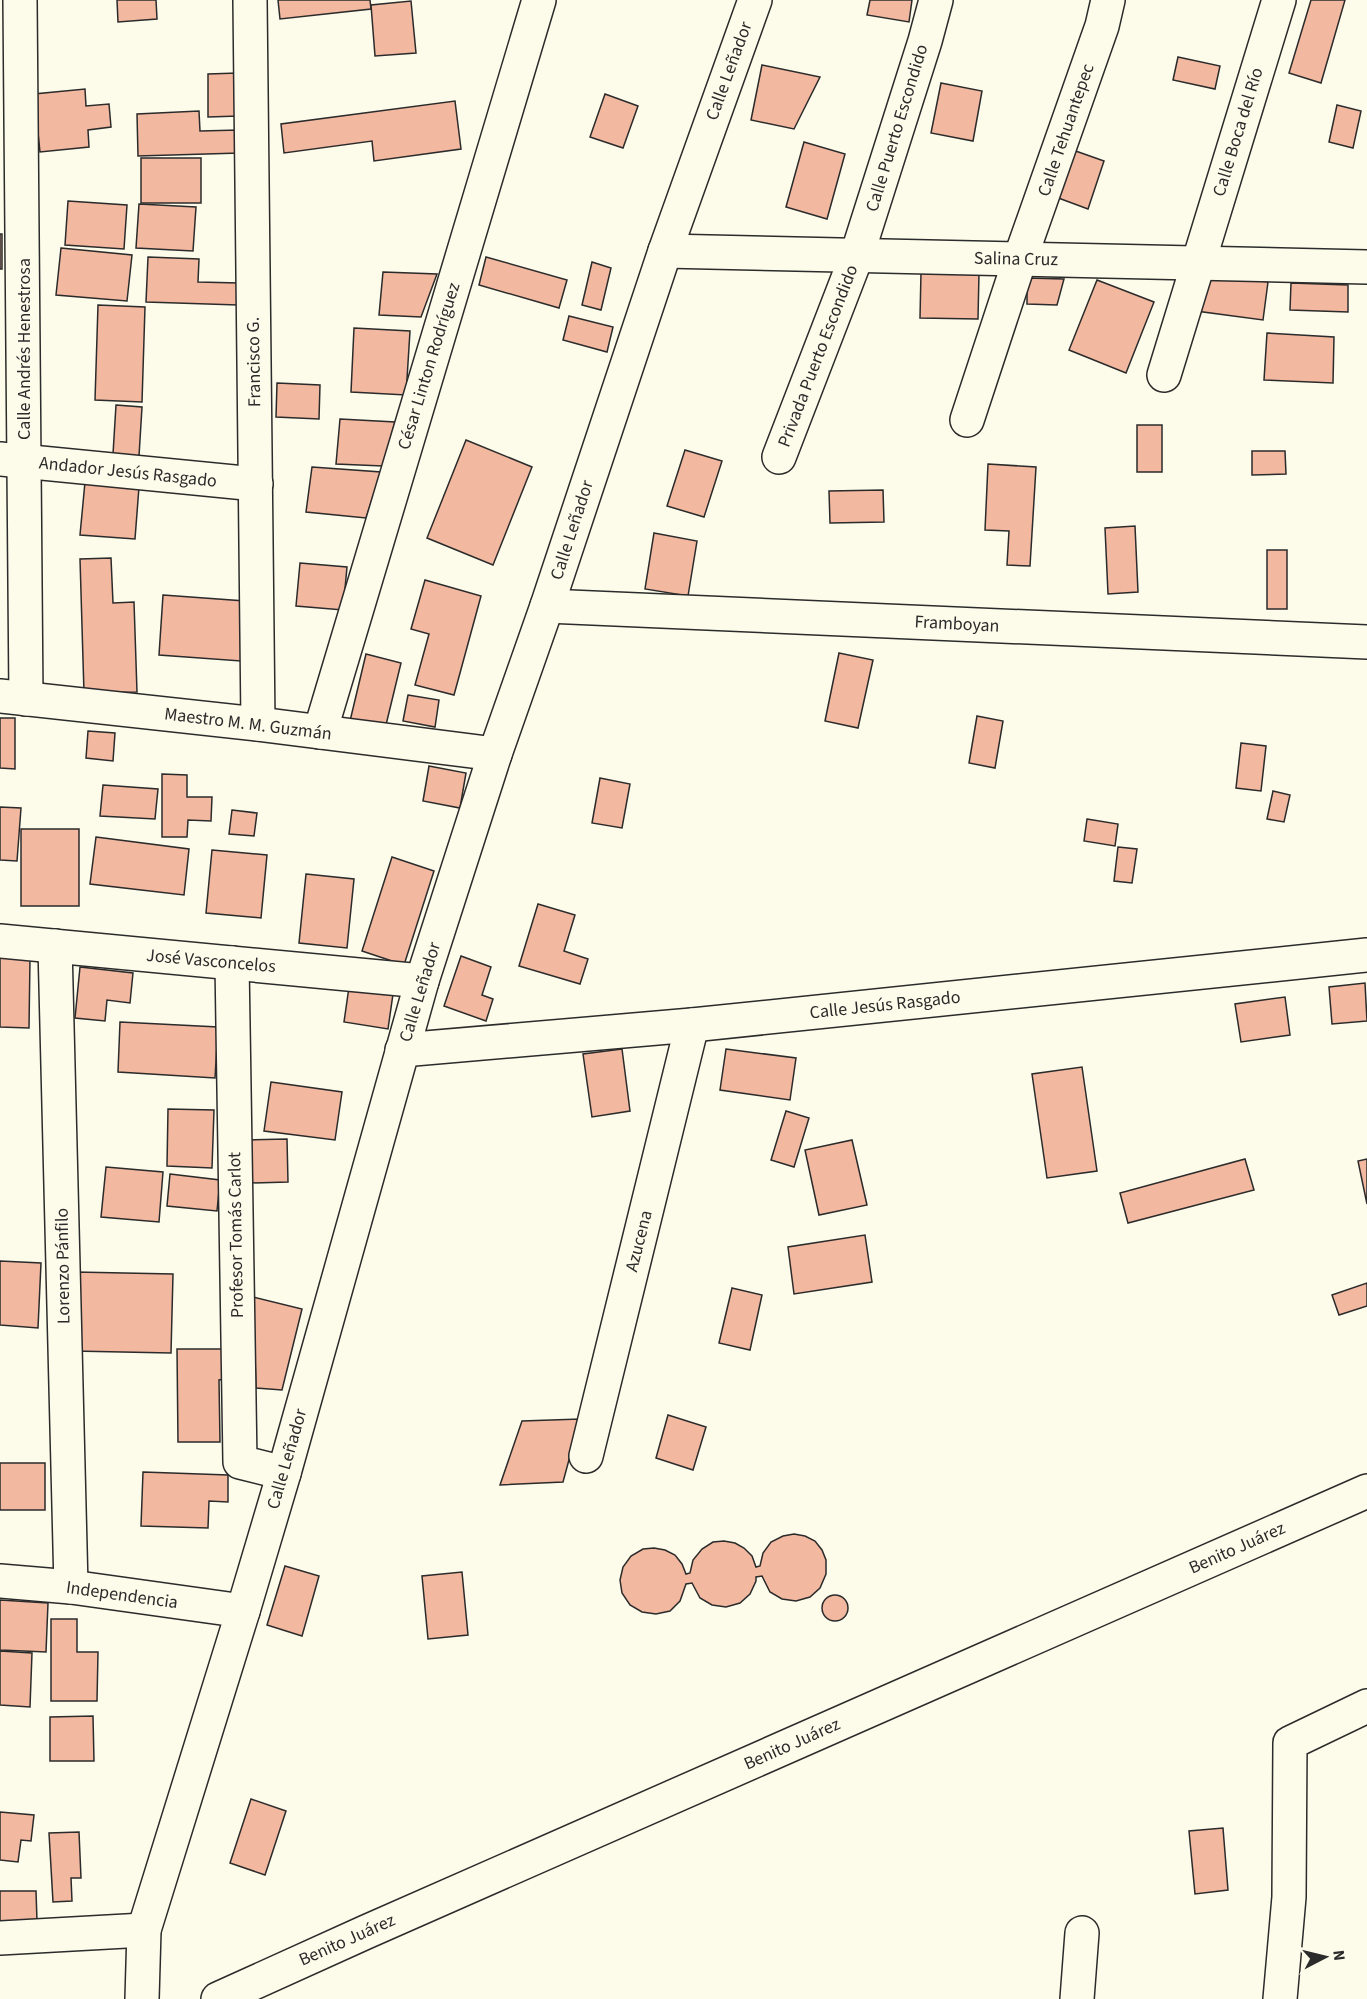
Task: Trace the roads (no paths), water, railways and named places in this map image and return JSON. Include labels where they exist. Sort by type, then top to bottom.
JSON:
[{"type":"street","name":"Calle Andrés Henestrosa","points":[[13,698],[13,460],[20,0]]},
{"type":"street","name":"Francisco G.","points":[[250,0],[258,724]]},
{"type":"street","name":"César Linton Rodríguez","points":[[320,732],[539,0]]},
{"type":"street","name":"Calle Leñador","points":[[142,1999],[144,1930],[284,1473],[422,981],[495,754],[547,606],[665,251],[755,0]]},
{"type":"street","name":"Calle Puerto Escondido","points":[[857,255],[936,0]]},
{"type":"street","name":"Calle Tehuantepec","points":[[967,420],[1020,259],[1102,26],[1108,0]]},
{"type":"street","name":"Calle Boca del Río","points":[[1164,375],[1279,0]]},
{"type":"street","name":"Salina Cruz","points":[[665,251],[1367,267]]},
{"type":"street","name":"Privada Puerto Escondido","points":[[779,457],[857,255]]},
{"type":"street","name":"Andador Jesús Rasgado","points":[[13,460],[256,484]]},
{"type":"street","name":"Framboyan","points":[[547,606],[1367,642]]},
{"type":"street","name":"Maestro M. M. Guzmán","points":[[13,698],[258,724],[495,754]]},
{"type":"street","name":"José Vasconcelos","points":[[0,941],[422,981]]},
{"type":"street","name":"Lorenzo Pánfilo","points":[[54,946],[70,1587]]},
{"type":"street","name":"Calle Jesús Rasgado","points":[[402,1050],[692,1025],[1367,955]]},
{"type":"street","name":"Profesor Tomás Carlot","points":[[232,963],[240,1462],[284,1473]]},
{"type":"street","name":"Azucena","points":[[586,1456],[692,1025]]},
{"type":"street","name":"Benito Juárez","points":[[218,1999],[1367,1491]]},
{"type":"street","name":"Independencia","points":[[0,1581],[70,1587],[243,1611]]},
{"type":"street","points":[[1280,1999],[1289,1897],[1290,1743],[1367,1706]]},
{"type":"street","points":[[0,1938],[144,1930]]},
{"type":"street","points":[[1077,1999],[1082,1933]]}]
